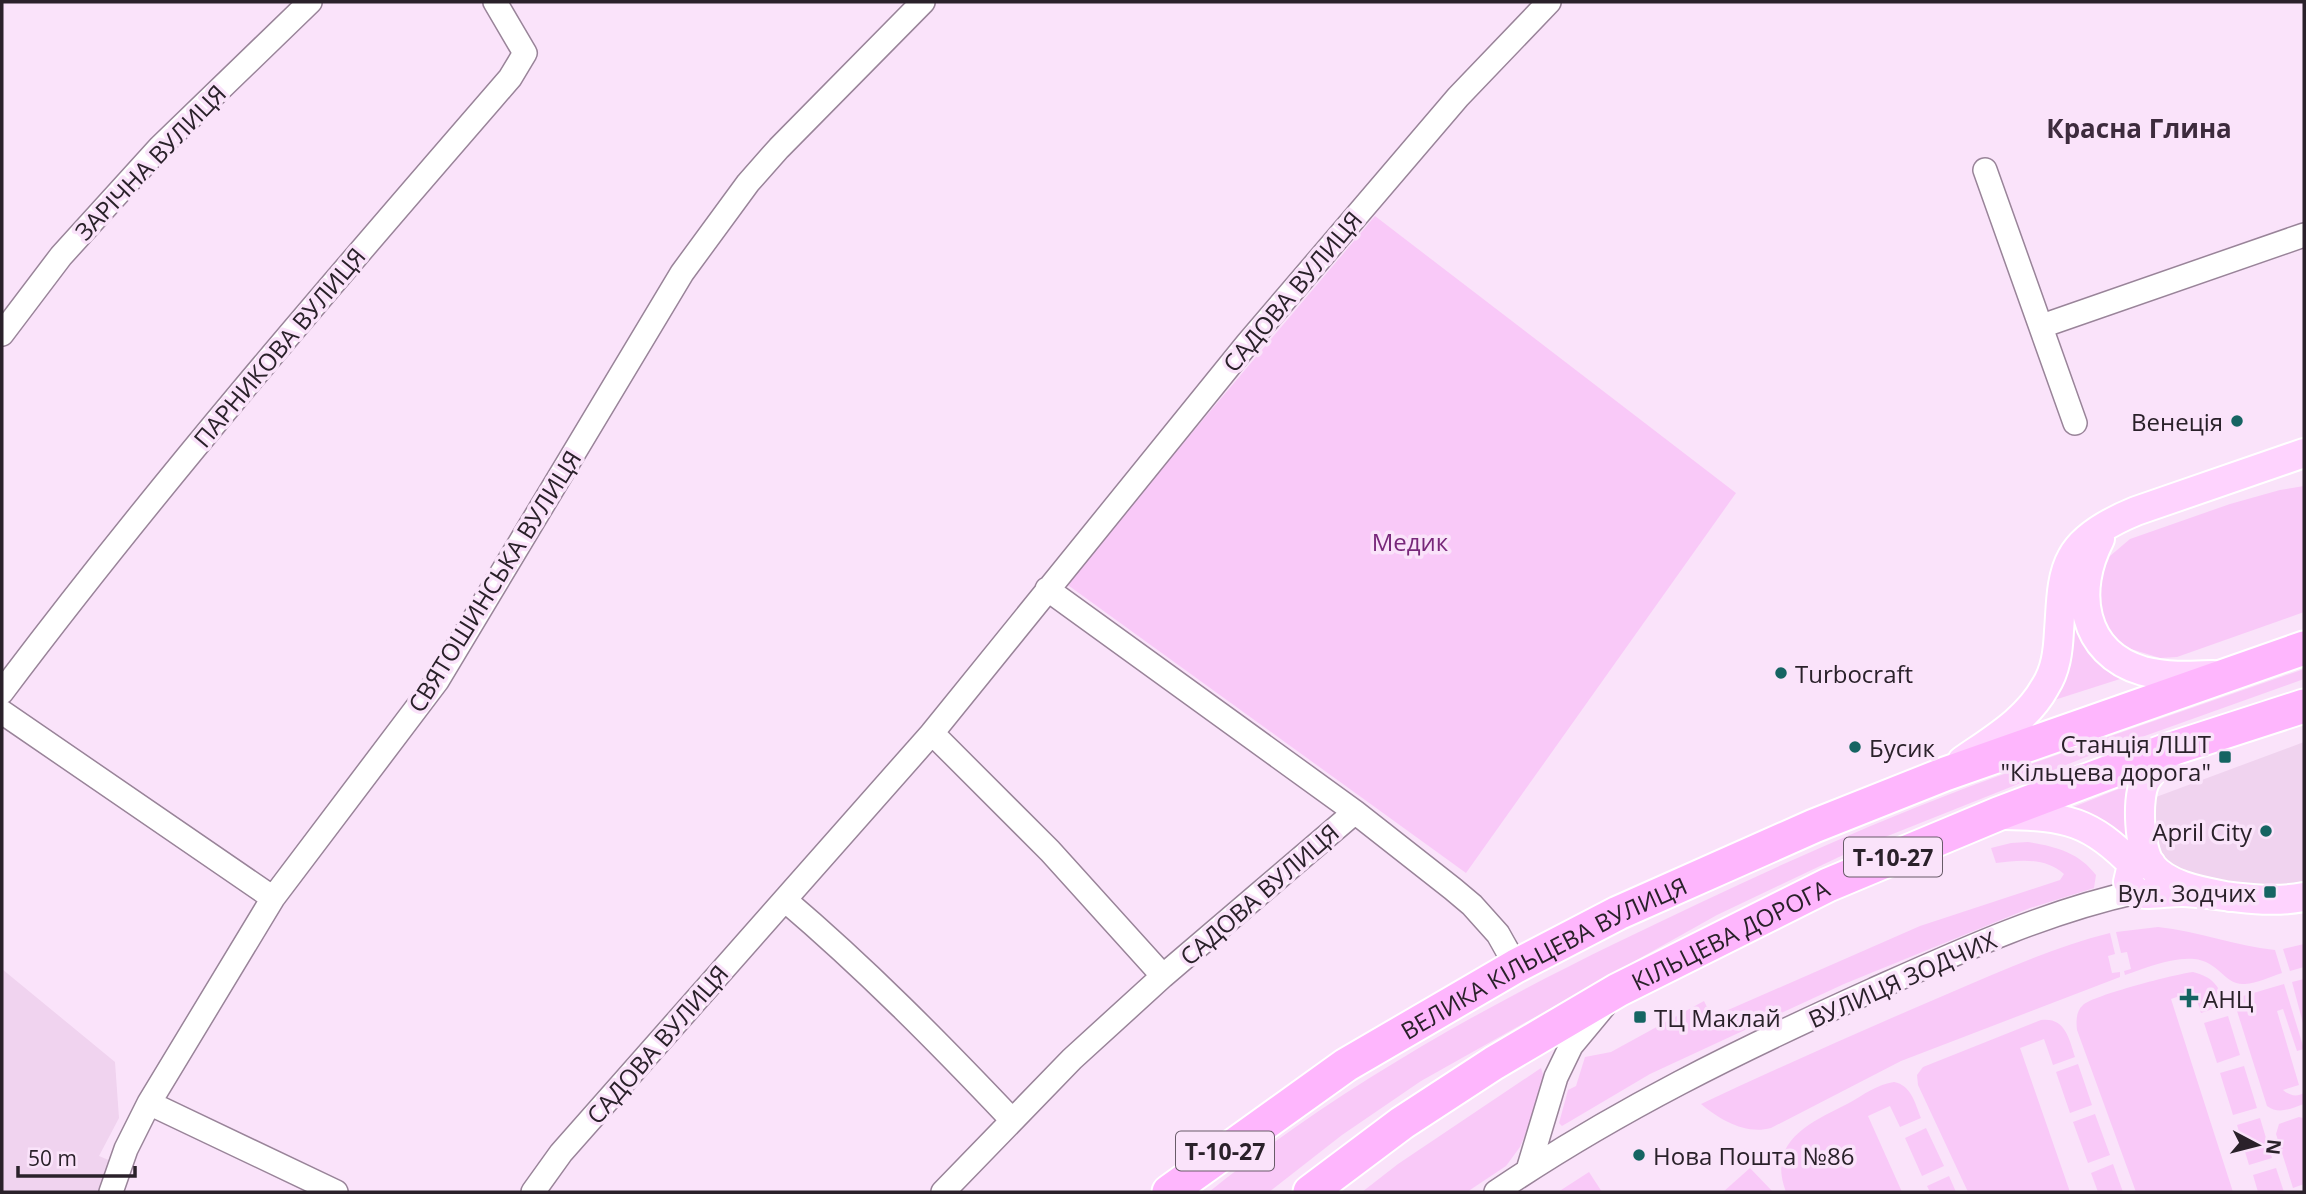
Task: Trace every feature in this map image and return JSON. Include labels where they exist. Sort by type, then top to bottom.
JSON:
[{"type":"highway","name":"Т-10-27","points":[[1945,774],[2301,650]]},
{"type":"highway","name":"КІЛЬЦЕВА ДОРОГА","points":[[1310,1192],[1402,1123],[1459,1085],[1618,990],[1828,885],[1998,814],[2178,747],[2304,706]]},
{"type":"highway","name":"ВЕЛИКА КІЛЬЦЕВА ВУЛИЦЯ","points":[[1169,1192],[1346,1065],[1516,966],[1618,913],[1716,868],[1945,774]]},
{"type":"main road","points":[[1945,774],[2028,711],[2045,688],[2055,667],[2064,580],[2071,557],[2085,542],[2136,511],[2304,453]]},
{"type":"main road","points":[[2267,466],[2304,469]]},
{"type":"main road","points":[[2105,528],[2091,555],[2084,598],[2087,617],[2094,634],[2105,648],[2128,665],[2155,674],[2230,674]]},
{"type":"main road","points":[[2142,872],[2144,847],[2140,817],[2144,782],[2159,763],[2178,747]]},
{"type":"main road","points":[[1998,814],[2044,815],[2085,826],[2142,872],[2187,892],[2275,901],[2304,897]]},
{"type":"street","name":"ЗАРІЧНА ВУЛИЦЯ","points":[[2,334],[61,256],[151,157],[310,2]]},
{"type":"street","name":"ПАРНИКОВА ВУЛИЦЯ","points":[[2,692],[155,494],[318,299],[510,78],[525,53],[495,2]]},
{"type":"street","name":"СВЯТОШИНСЬКА ВУЛИЦЯ","points":[[111,1192],[126,1149],[149,1103],[273,898],[437,681],[682,273],[720,220],[779,148],[923,2]]},
{"type":"street","name":"САДОВА ВУЛИЦЯ","points":[[533,1192],[561,1153],[932,733],[1046,589],[1373,195],[1458,97],[1549,2]]},
{"type":"street","points":[[1985,170],[2076,423]]},
{"type":"street","points":[[2042,326],[2304,235]]},
{"type":"street","name":"САДОВА ВУЛИЦЯ","points":[[1046,589],[1355,812],[1472,905],[1498,933],[1516,966]]},
{"type":"street","points":[[2,712],[273,898]]},
{"type":"street","name":"САДОВА ВУЛИЦЯ","points":[[932,733],[1050,851],[1163,976]]},
{"type":"street","name":"САДОВА ВУЛИЦЯ","points":[[943,1192],[1072,1059],[1163,976],[1355,812]]},
{"type":"street","points":[[2105,899],[2118,872],[2142,872]]},
{"type":"street","name":"ВУЛИЦЯ ЗОДЧИХ","points":[[1496,1192],[1671,1085],[1962,950],[2105,899],[2142,872]]},
{"type":"street","points":[[785,900],[830,938],[939,1043],[1012,1120]]},
{"type":"street","points":[[1528,1170],[1561,1067],[1571,1046],[1618,990]]},
{"type":"street","points":[[149,1103],[337,1192]]},
{"type":"shaded area","points":[[2304,742],[2304,881],[2286,885],[2245,886],[2183,872],[2162,862],[2146,823],[2148,800]]},
{"type":"shaded area","points":[[2,969],[115,1062],[119,1118],[99,1156],[111,1161],[102,1192],[2,1192]]},
{"type":"green space","name":"Медик","points":[[1375,216],[1736,493],[1466,873],[1065,583]]},
{"type":"green space","points":[[2304,486],[2304,612],[2177,657],[2160,658],[2131,649],[2118,641],[2107,626],[2101,611],[2100,595],[2103,573],[2110,556],[2130,539],[2230,504]]},
{"type":"green space","points":[[2075,612],[2120,673],[2120,679],[2045,703]]},
{"type":"green space","points":[[2304,669],[2304,679],[2086,757],[1860,847],[1717,915],[1421,1081],[1342,1135],[1269,1192],[1209,1192],[1305,1121],[1405,1056],[1509,997],[1659,922],[1788,862],[1919,806]]},
{"type":"green space","points":[[2126,786],[2125,811],[2132,849],[2066,810]]},
{"type":"green space","points":[[2028,842],[2056,848],[2082,861],[2096,875],[2094,888],[2030,908],[1844,984],[1650,1074],[1562,1126],[1559,1123],[1568,1090],[1576,1086],[1585,1057],[1611,1052],[1704,1001],[1712,1017],[1920,926],[2060,880],[2064,874],[2040,862],[1996,863],[1991,848]]},
{"type":"green space","points":[[2158,927],[2275,950],[2282,973],[2238,984],[2210,964],[2185,959],[2125,975],[2124,971],[2131,969],[2127,952],[2121,953],[2116,932]]},
{"type":"green space","points":[[2110,933],[2115,954],[2108,956],[2112,973],[2120,972],[2120,977],[1901,1061],[1771,1128],[1762,1130],[1734,1125],[1701,1104],[2006,969],[2068,945]]},
{"type":"green space","points":[[2304,944],[2304,967],[2290,971],[2283,949]]},
{"type":"green space","points":[[2193,972],[2214,983],[2224,1005],[2201,1013],[2194,991],[2171,999],[2233,1192],[2136,1192],[2077,1030],[2078,1013],[2083,1005],[2102,996]]},
{"type":"green space","points":[[2304,979],[2304,1027],[2292,982]]},
{"type":"green space","points":[[2284,984],[2304,1049],[2297,1051],[2283,1009],[2277,1011],[2299,1085],[2283,1090],[2294,1095],[2304,1093],[2304,1104],[2281,1110],[2267,1106],[2237,1011],[2243,996]]},
{"type":"green space","points":[[2228,1016],[2240,1055],[2217,1063],[2204,1023]]},
{"type":"green space","points":[[2041,1020],[2061,1025],[2075,1057],[2053,1065],[2044,1039],[2020,1048],[2070,1192],[1968,1192],[1918,1085],[1917,1075],[1923,1067]]},
{"type":"green space","points":[[2078,1064],[2092,1105],[2070,1113],[2056,1072]]},
{"type":"green space","points":[[2244,1066],[2257,1108],[2233,1115],[2220,1073]]},
{"type":"green space","points":[[1541,1068],[1546,1084],[1520,1147],[1506,1166],[1467,1192],[1362,1192],[1398,1164]]},
{"type":"green space","points":[[1894,1082],[1908,1091],[1921,1118],[1900,1127],[1890,1106],[1868,1116],[1902,1192],[1786,1192],[1781,1174],[1782,1159],[1787,1146],[1796,1135],[1871,1090]]},
{"type":"green space","points":[[2095,1114],[2110,1155],[2088,1163],[2073,1122]]},
{"type":"green space","points":[[2299,1117],[2304,1121],[2304,1184],[2293,1188],[2276,1134],[2279,1124]]},
{"type":"green space","points":[[2260,1118],[2272,1158],[2249,1165],[2237,1125]]},
{"type":"green space","points":[[1926,1128],[1944,1166],[1922,1176],[1905,1138]]},
{"type":"green space","points":[[2113,1164],[2123,1192],[2098,1192],[2091,1173]]},
{"type":"green space","points":[[1750,1168],[1773,1192],[1723,1192]]},
{"type":"green space","points":[[2276,1168],[2284,1192],[2258,1192],[2253,1175]]},
{"type":"green space","points":[[1589,1172],[1602,1192],[1558,1192]]},
{"type":"green space","points":[[1949,1176],[1956,1192],[1930,1192],[1927,1186]]},
{"type":"place","name":"Венеція","points":[[2237,421]]},
{"type":"place","name":"Turbocraft","points":[[1781,673]]},
{"type":"place","name":"Бусик","points":[[1855,747]]},
{"type":"place","name":"Станція ЛШТ \"Кільцева дорога\"","points":[[2225,757]]},
{"type":"place","name":"April City","points":[[2266,831]]},
{"type":"place","name":"Вул. Зодчих","points":[[2270,892]]},
{"type":"place","name":"АНЦ","points":[[2189,998]]},
{"type":"place","name":"ТЦ Маклай","points":[[1640,1017]]},
{"type":"place","name":"Нова Пошта №86","points":[[1639,1155]]},
{"type":"district","name":"Красна Глина","points":[[2139,128]]}]
